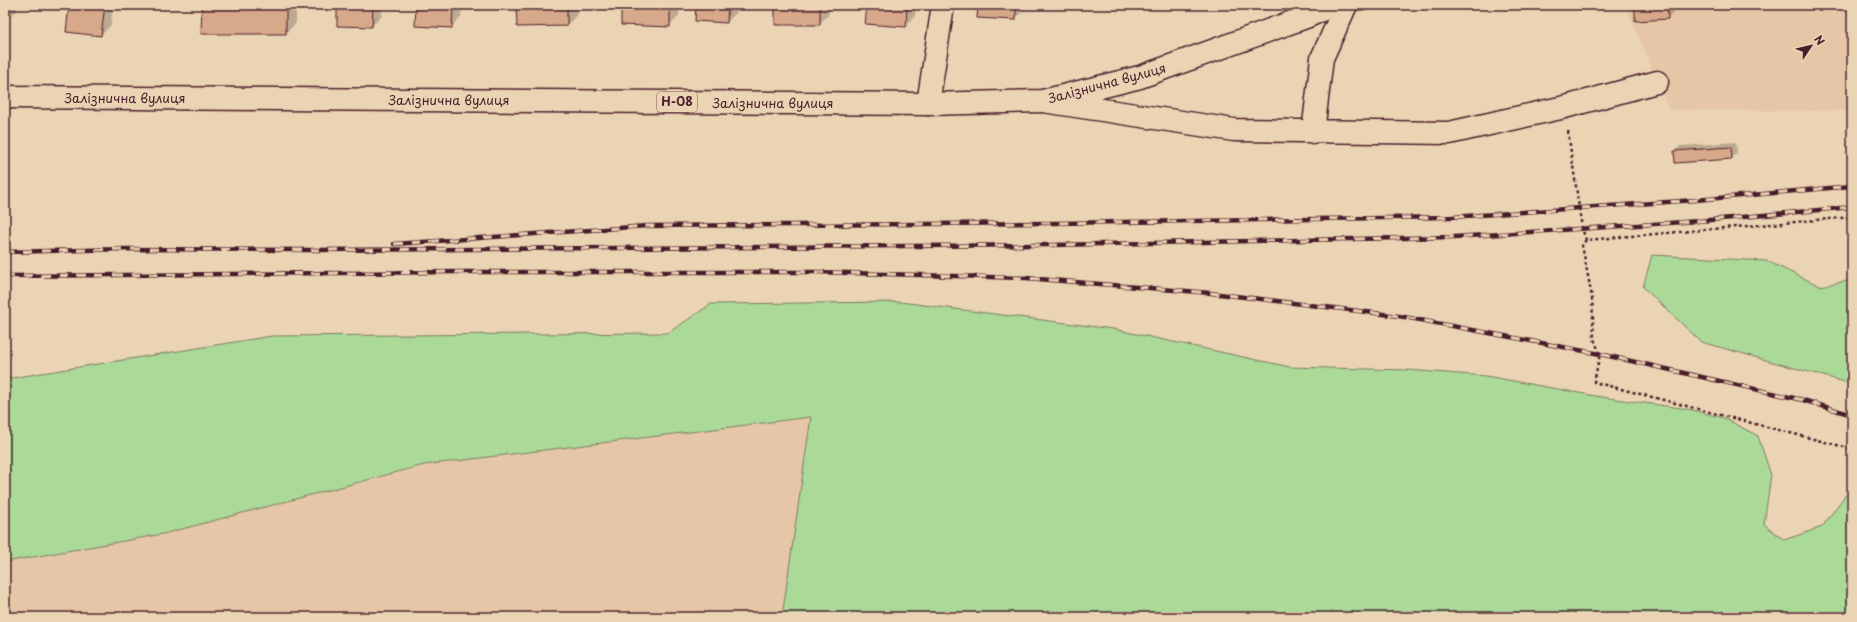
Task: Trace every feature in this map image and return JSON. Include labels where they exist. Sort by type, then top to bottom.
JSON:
[{"type":"main road","points":[[928,104],[942,5]]},
{"type":"main road","name":"Залізнична вулиця","points":[[5,97],[928,104],[1043,101],[1140,77],[1333,5]]},
{"type":"main road","points":[[1313,132],[1322,58],[1346,5]]},
{"type":"main road","points":[[1043,101],[1234,130],[1449,133],[1565,107],[1658,82]]},
{"type":"path","points":[[1565,107],[1582,228],[1586,240]]},
{"type":"path","points":[[1852,217],[1586,240],[1582,245],[1592,297],[1594,339],[1600,354],[1594,382],[1852,449]]},
{"type":"shaded area","points":[[1625,5],[1852,5],[1852,111],[1669,110]]},
{"type":"shaded area","points":[[668,333],[1852,609],[1852,617],[5,617],[5,379],[272,336]]},
{"type":"green space","points":[[1652,255],[1767,261],[1820,286],[1852,280],[1852,384],[1701,342],[1643,287]]},
{"type":"green space","points":[[900,302],[1113,329],[1290,367],[1408,370],[1486,376],[1601,397],[1688,409],[1724,418],[1758,436],[1771,475],[1764,524],[1784,540],[1822,527],[1852,486],[1852,617],[782,617],[811,417],[424,465],[163,534],[5,562],[5,379],[272,336],[668,333],[711,304]]},
{"type":"building","points":[[5,5],[8,5],[7,21],[5,21]]},
{"type":"building","points":[[69,5],[105,5],[101,36],[66,32]]},
{"type":"building","points":[[202,5],[286,5],[286,34],[201,34]]},
{"type":"building","points":[[337,5],[373,5],[372,27],[337,26]]},
{"type":"building","points":[[416,5],[453,5],[452,28],[415,26]]},
{"type":"building","points":[[516,5],[567,5],[567,26],[517,27]]},
{"type":"building","points":[[621,5],[670,5],[670,27],[621,25]]},
{"type":"building","points":[[696,5],[728,5],[727,23],[695,21]]},
{"type":"building","points":[[775,5],[820,5],[820,25],[775,25]]},
{"type":"building","points":[[867,5],[907,5],[906,27],[865,24]]},
{"type":"building","points":[[978,5],[1016,5],[1016,20],[977,18]]},
{"type":"building","points":[[1635,5],[1667,5],[1668,19],[1635,21]]},
{"type":"building","points":[[1731,147],[1732,159],[1675,163],[1674,151]]},
{"type":"railway","points":[[394,244],[647,226],[1055,223],[1452,217],[1696,200],[1852,186]]},
{"type":"railway","points":[[5,252],[125,249],[314,250],[1052,245],[1454,237],[1699,221],[1852,207]]},
{"type":"railway","points":[[5,276],[460,272],[816,272],[1026,278],[1211,293],[1399,316],[1600,354],[1803,400],[1852,415]]}]
